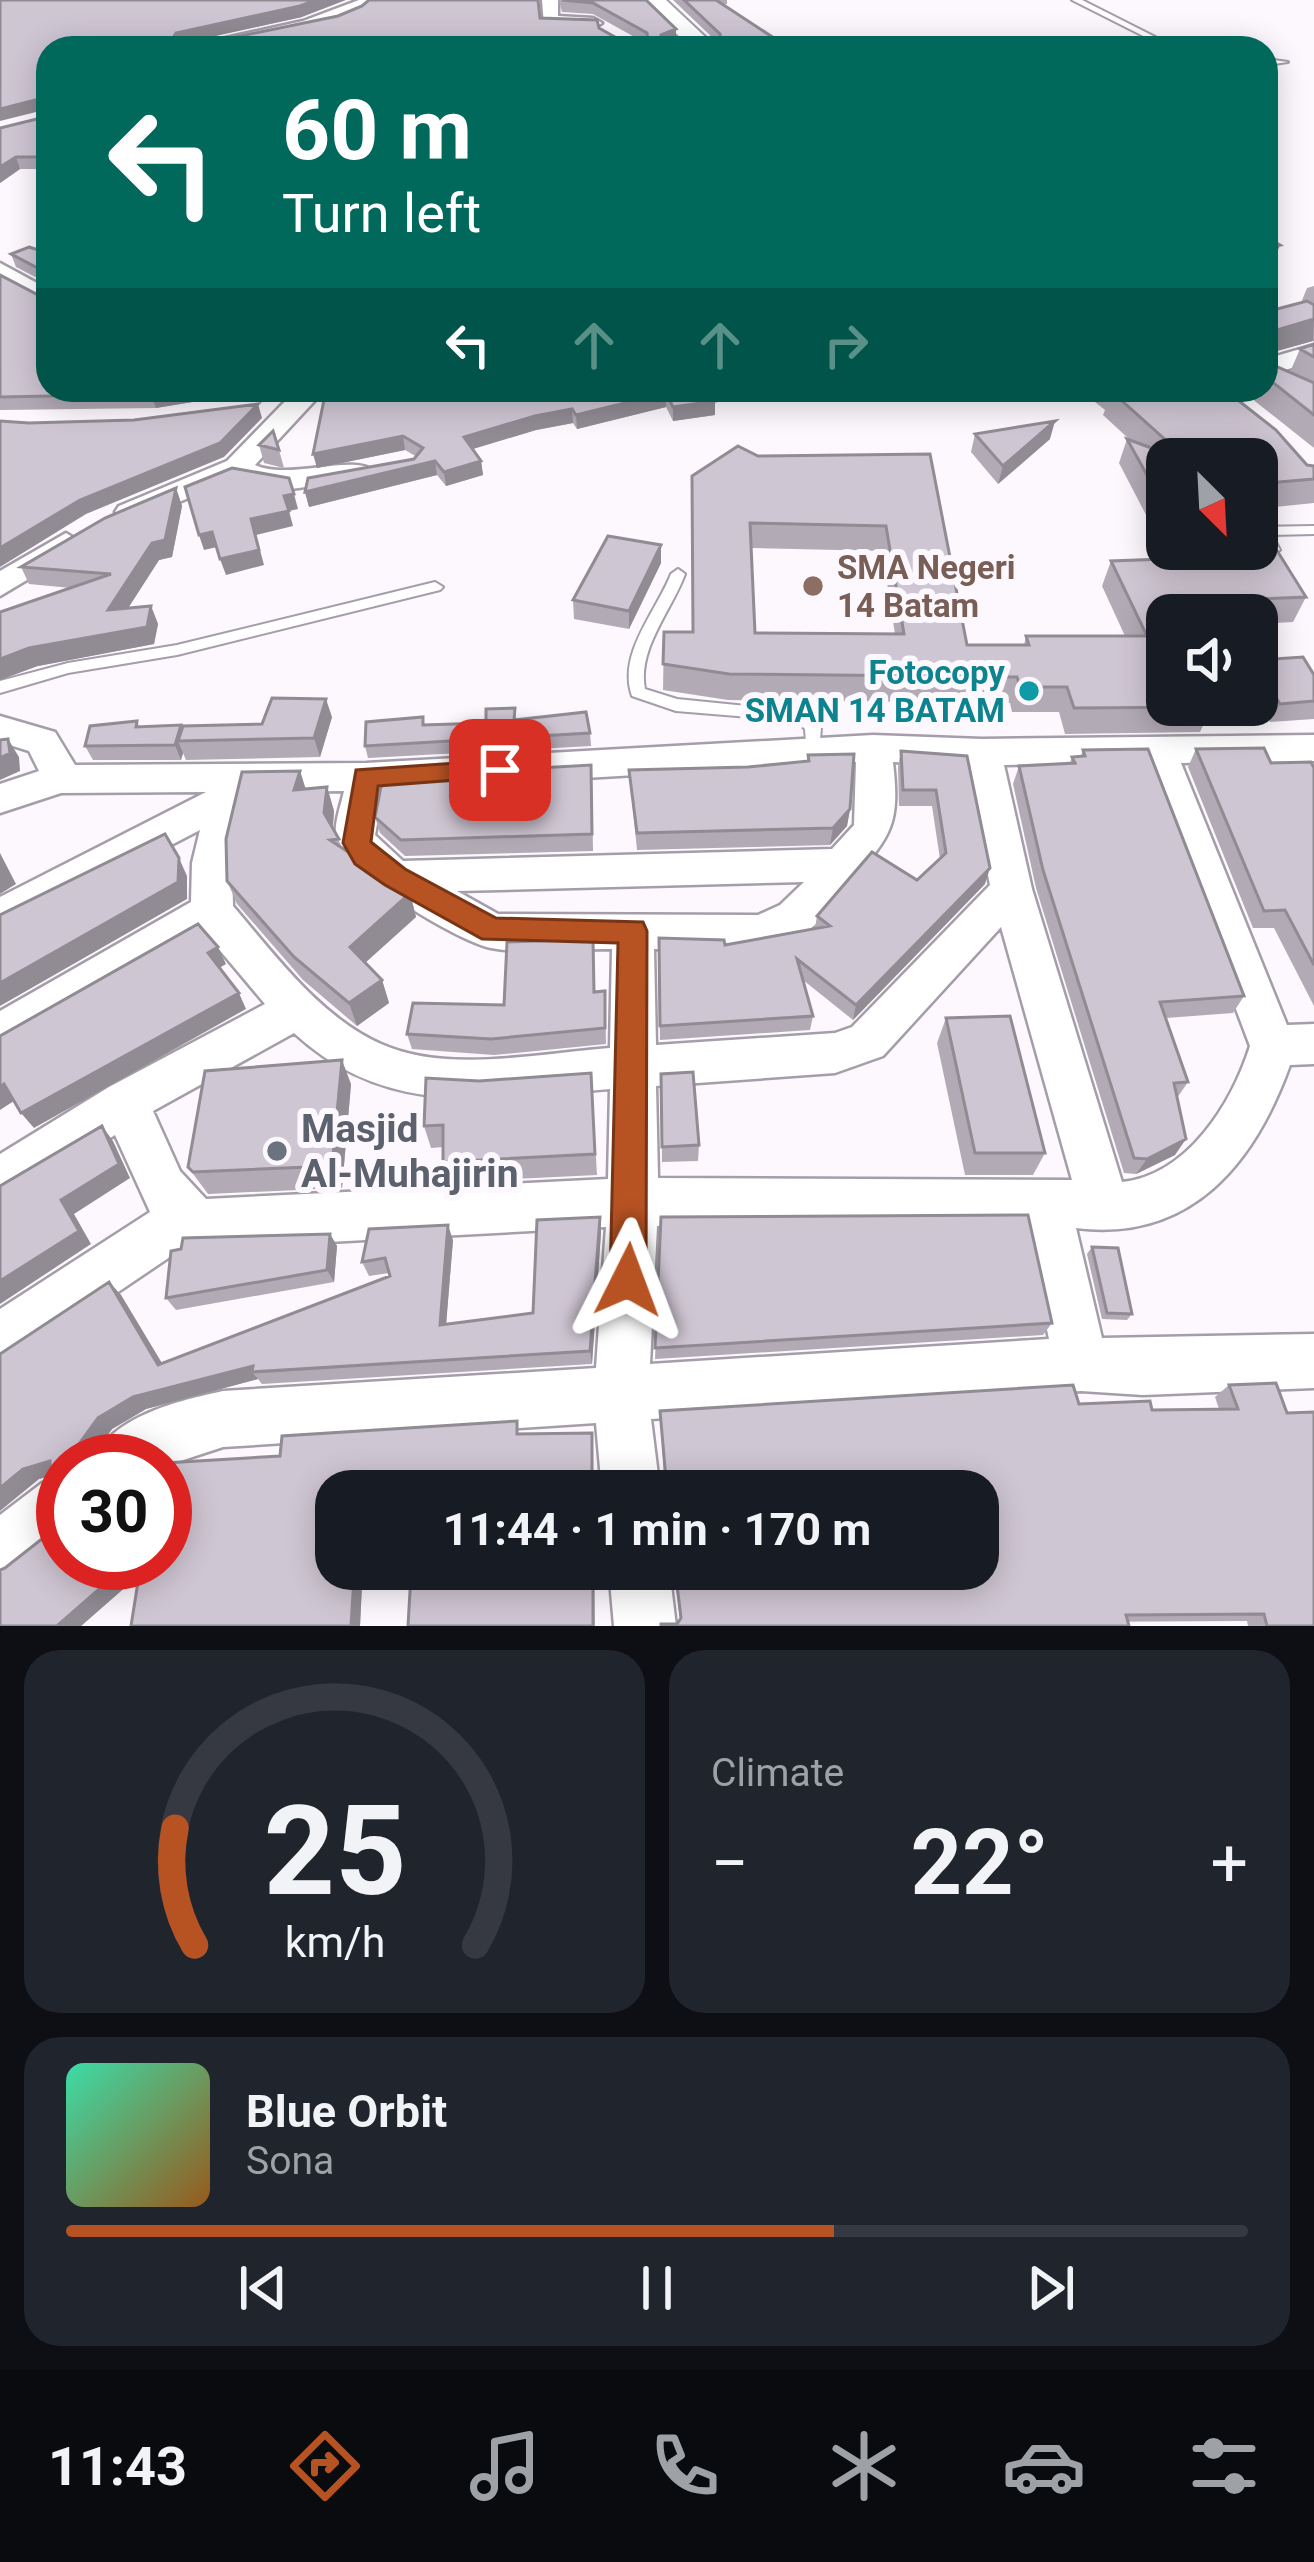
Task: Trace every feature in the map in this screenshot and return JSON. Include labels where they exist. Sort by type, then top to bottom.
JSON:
[{"type":"street","points":[[246,36],[345,15],[372,0]]},
{"type":"street","points":[[550,0],[550,22],[593,23]]},
{"type":"street","points":[[654,0],[685,36]]},
{"type":"street","points":[[345,15],[358,23],[357,32]]},
{"type":"street","points":[[0,270],[36,292]]},
{"type":"street","points":[[1278,364],[1314,353]]},
{"type":"street","points":[[1278,383],[1298,392]]},
{"type":"street","points":[[253,407],[275,402]]},
{"type":"street","points":[[0,586],[99,525],[237,467],[305,402]]},
{"type":"street","points":[[237,467],[255,478],[278,481],[389,466]]},
{"type":"street","points":[[0,729],[30,733],[47,743],[57,756],[59,779]]},
{"type":"street","points":[[365,777],[357,843],[365,856],[492,931],[776,929],[806,912],[873,830],[877,808],[873,748]]},
{"type":"street","points":[[0,799],[59,779],[228,790],[365,777],[873,748],[982,752],[1314,748]]},
{"type":"street","points":[[126,1102],[165,1194],[186,1217],[218,1225],[632,1202],[1044,1200],[1105,1208],[1147,1202],[1191,1175],[1234,1130],[1293,1045],[1157,751]]},
{"type":"street","points":[[982,752],[1011,889],[1105,1208]]},
{"type":"street","points":[[228,790],[212,862],[212,911],[298,1009],[361,1057],[400,1071],[451,1080],[835,1053],[867,1042],[1011,889]]},
{"type":"street","points":[[0,917],[228,790]]},
{"type":"street","points":[[395,877],[842,865]]},
{"type":"street","points":[[0,1034],[212,911]]},
{"type":"street","points":[[629,1470],[621,1397],[632,1202],[633,931]]},
{"type":"street","points":[[0,1181],[126,1102],[298,1009]]},
{"type":"street","points":[[1044,1200],[1082,1364]]},
{"type":"street","points":[[0,1340],[186,1217]]},
{"type":"street","points":[[167,1434],[223,1419],[1082,1364],[1143,1368],[1314,1361]]},
{"type":"street","points":[[0,1550],[36,1524]]},
{"type":"street","points":[[641,1590],[644,1626]]},
{"type":"lane","points":[[1076,0],[1149,36]]},
{"type":"lane","points":[[1278,62],[1284,62]]},
{"type":"lane","points":[[1283,568],[1262,531],[1314,530]]},
{"type":"lane","points":[[678,574],[670,603],[635,659],[638,692],[676,706],[801,716],[813,728],[812,751]]},
{"type":"lane","points":[[0,687],[435,587]]},
{"type":"building","points":[[0,0],[316,0],[174,36],[36,36],[36,100],[0,109]]},
{"type":"building","points":[[369,0],[538,0],[540,18],[597,20],[599,28],[613,36],[241,36],[338,16]]},
{"type":"building","points":[[562,0],[646,0],[676,29],[647,36],[593,3]]},
{"type":"building","points":[[684,0],[716,0],[771,36],[720,36]]},
{"type":"building","points":[[36,119],[36,157],[16,157],[0,167],[0,128]]},
{"type":"building","points":[[36,249],[36,267],[11,254]]},
{"type":"building","points":[[0,275],[36,294],[36,396],[0,397]]},
{"type":"building","points":[[1307,301],[1314,305],[1314,319],[1278,330],[1278,309]]},
{"type":"building","points":[[1314,344],[1314,357],[1300,349]]},
{"type":"building","points":[[1278,367],[1314,383],[1314,415],[1278,386]]},
{"type":"building","points":[[324,402],[629,402],[576,415],[572,409],[535,416],[464,437],[481,461],[444,472],[435,461],[305,492],[308,478],[414,459],[423,448],[403,436],[313,454]]},
{"type":"building","points":[[670,402],[708,402],[673,407]]},
{"type":"building","points":[[1123,402],[1240,402],[1276,430],[1307,465],[1314,466],[1314,479],[1278,482],[1278,438],[1164,438]]},
{"type":"building","points":[[258,404],[220,443],[80,500],[0,548],[0,421],[134,420]]},
{"type":"building","points":[[1055,421],[1003,466],[975,434]]},
{"type":"building","points":[[273,431],[279,450],[259,445]]},
{"type":"building","points":[[1127,439],[1146,446],[1146,473]]},
{"type":"building","points":[[738,446],[758,456],[930,454],[967,645],[1029,645],[1026,636],[1146,636],[1146,707],[1074,708],[1067,687],[1020,687],[1017,677],[729,674],[663,664],[664,632],[693,632],[692,476]],"holes":[[[750,523],[886,526],[904,634],[755,633]]]},
{"type":"building","points":[[232,468],[289,478],[294,494],[284,496],[289,511],[251,519],[259,550],[220,559],[212,532],[199,535],[185,487]]},
{"type":"building","points":[[176,488],[165,540],[152,543],[108,610],[151,606],[147,627],[29,648],[0,659],[0,612],[111,574],[21,567],[105,518]]},
{"type":"building","points":[[608,536],[661,545],[629,611],[573,600]]},
{"type":"building","points":[[1278,552],[1306,597],[1146,594],[1146,634],[1111,561],[1146,560],[1146,570],[1278,570]]},
{"type":"building","points":[[1303,657],[1314,675],[1314,701],[1280,704],[1278,659]]},
{"type":"building","points":[[272,698],[326,699],[314,738],[178,741],[183,726],[262,724]]},
{"type":"building","points":[[515,708],[514,720],[586,712],[590,733],[365,746],[366,722],[423,717],[423,725],[486,723],[486,709]]},
{"type":"building","points":[[137,721],[136,727],[181,725],[175,745],[85,746],[90,726]]},
{"type":"building","points":[[8,739],[10,753],[0,758],[0,740]]},
{"type":"building","points":[[1264,748],[1271,763],[1311,762],[1314,768],[1314,965],[1285,910],[1264,911],[1196,749]]},
{"type":"building","points":[[1148,749],[1244,996],[1160,1002],[1188,1082],[1174,1083],[1186,1139],[1147,1159],[1134,1158],[1043,870],[1019,766],[1075,763],[1072,757],[1085,756],[1083,750]]},
{"type":"building","points":[[901,751],[967,756],[990,868],[856,1005],[797,959],[813,1016],[660,1026],[659,938],[724,940],[725,945],[830,926],[817,916],[872,852],[917,880],[946,853],[936,790],[903,790]]},
{"type":"building","points":[[854,754],[850,809],[833,828],[637,833],[629,770],[748,767],[809,761],[808,755]]},
{"type":"building","points":[[591,765],[592,834],[401,840],[375,817],[383,777]]},
{"type":"building","points":[[300,771],[294,790],[327,787],[324,813],[339,839],[330,840],[410,893],[350,947],[382,980],[349,1003],[294,957],[227,881],[226,839],[242,772]]},
{"type":"building","points":[[165,834],[179,858],[178,882],[0,983],[0,915]]},
{"type":"building","points":[[198,924],[218,947],[208,953],[239,993],[21,1113],[4,1084],[0,1087],[0,1036]]},
{"type":"building","points":[[593,939],[594,992],[605,991],[605,1028],[491,1039],[407,1034],[413,1003],[504,1005],[507,942]]},
{"type":"building","points":[[1010,1016],[1045,1153],[975,1153],[946,1018]]},
{"type":"building","points":[[342,1060],[332,1166],[193,1172],[188,1167],[205,1071]]},
{"type":"building","points":[[693,1072],[699,1145],[662,1147],[661,1074]]},
{"type":"building","points":[[591,1073],[595,1154],[443,1162],[443,1125],[424,1126],[426,1078],[479,1081]]},
{"type":"building","points":[[102,1126],[119,1164],[61,1200],[79,1231],[0,1281],[0,1186]]},
{"type":"building","points":[[1028,1215],[1052,1323],[655,1348],[661,1217]]},
{"type":"building","points":[[600,1217],[590,1351],[252,1372],[253,1366],[133,1397],[98,1418],[86,1434],[36,1434],[36,1465],[23,1469],[0,1488],[0,1354],[109,1282],[158,1365],[390,1276],[385,1258],[362,1262],[369,1229],[448,1225],[440,1325],[533,1313],[537,1220]]},
{"type":"building","points":[[330,1234],[327,1270],[166,1298],[171,1251],[181,1249],[183,1238]]},
{"type":"building","points":[[1092,1247],[1118,1248],[1132,1314],[1107,1313]]},
{"type":"building","points":[[1276,1383],[1287,1413],[1314,1412],[1314,1626],[1267,1626],[1264,1614],[1126,1615],[1129,1626],[661,1626],[677,1624],[681,1618],[678,1590],[999,1590],[999,1470],[665,1470],[660,1411],[1073,1385],[1079,1404],[1150,1401],[1152,1410],[1238,1409],[1229,1385]]},
{"type":"building","points":[[517,1421],[517,1434],[592,1433],[592,1470],[315,1470],[315,1590],[353,1590],[351,1626],[131,1626],[137,1590],[192,1590],[192,1461],[280,1456],[282,1436]]},
{"type":"building","points":[[36,1544],[36,1590],[98,1590],[57,1626],[0,1626],[0,1570]]},
{"type":"building","points":[[410,1590],[593,1590],[593,1626],[408,1626]]},
{"type":"place","name":"SMA Negeri 14 Batam","points":[[813,586]]},
{"type":"place","name":"Fotocopy SMAN 14 BATAM","points":[[1029,691]]},
{"type":"place","name":"Masjid Al-Muhajirin","points":[[277,1151]]},
{"type":"route","points":[[500,770],[365,777],[357,843],[365,856],[395,877],[492,931],[633,931],[628,1280]]}]
